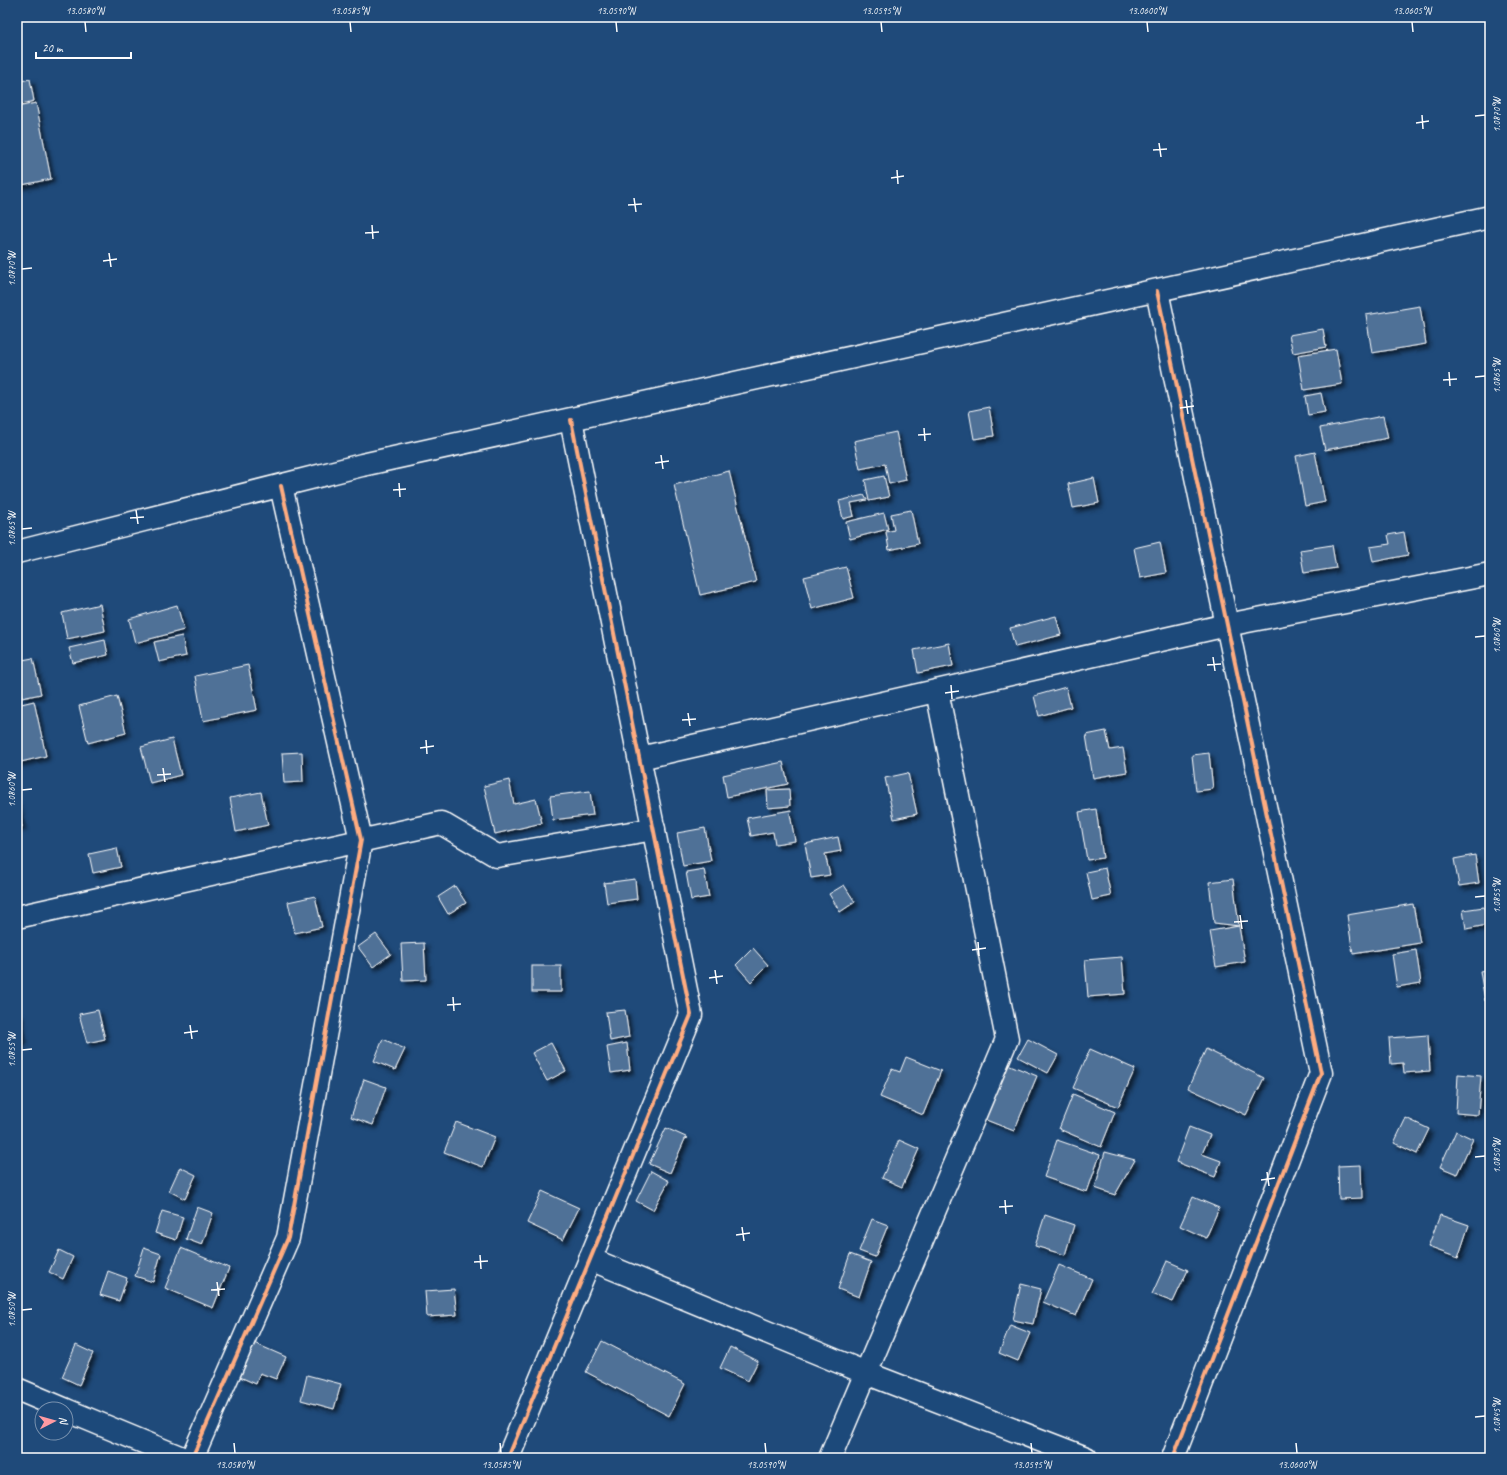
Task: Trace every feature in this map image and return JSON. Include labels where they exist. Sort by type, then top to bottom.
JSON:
[{"type":"street","points":[[17,552],[362,465],[1490,217]]},
{"type":"street","points":[[1157,291],[1321,1072],[1173,1458]]},
{"type":"street","points":[[508,1458],[691,1015],[640,758],[570,420]]},
{"type":"street","points":[[192,1458],[288,1238],[361,840],[281,486]]},
{"type":"street","points":[[640,758],[1227,626],[1490,574]]},
{"type":"street","points":[[830,1458],[1007,1039],[937,691]]},
{"type":"street","points":[[17,917],[441,823],[497,856],[654,829]]},
{"type":"street","points":[[590,1259],[866,1373],[1086,1458]]},
{"type":"street","points":[[17,1390],[45,1401]]},
{"type":"street","points":[[74,1413],[182,1458]]},
{"type":"building","points":[[30,79],[34,101],[17,105],[17,82]]},
{"type":"building","points":[[36,103],[51,179],[17,186],[17,107]]},
{"type":"building","points":[[1420,306],[1426,344],[1372,353],[1366,315]]},
{"type":"building","points":[[1323,329],[1326,347],[1293,353],[1289,335]]},
{"type":"building","points":[[1336,349],[1342,384],[1304,390],[1298,355]]},
{"type":"building","points":[[1321,393],[1325,412],[1308,415],[1305,396]]},
{"type":"building","points":[[989,407],[994,436],[974,439],[969,411]]},
{"type":"building","points":[[1383,416],[1388,438],[1325,450],[1320,428]]},
{"type":"building","points":[[896,432],[906,480],[889,484],[885,464],[860,469],[854,441]]},
{"type":"building","points":[[1315,452],[1325,502],[1305,506],[1296,456]]},
{"type":"building","points":[[729,471],[756,582],[700,595],[674,485]]},
{"type":"building","points":[[884,476],[889,497],[869,501],[865,480]]},
{"type":"building","points":[[1094,478],[1099,503],[1073,508],[1068,484]]},
{"type":"building","points":[[864,495],[867,500],[851,503],[854,516],[843,519],[839,501]]},
{"type":"building","points":[[911,510],[918,544],[889,550],[886,532],[894,530],[891,514]]},
{"type":"building","points":[[884,513],[888,529],[850,539],[846,522]]},
{"type":"building","points":[[1404,532],[1408,555],[1373,562],[1370,547],[1390,544],[1388,535]]},
{"type":"building","points":[[1160,542],[1166,573],[1140,578],[1134,548]]},
{"type":"building","points":[[1332,545],[1336,568],[1304,573],[1300,550]]},
{"type":"building","points":[[846,567],[854,598],[812,609],[804,577]]},
{"type":"building","points":[[100,604],[105,631],[67,639],[62,613]]},
{"type":"building","points":[[177,605],[184,630],[135,643],[129,619]]},
{"type":"building","points":[[1056,616],[1061,635],[1015,647],[1010,628]]},
{"type":"building","points":[[182,636],[186,656],[159,662],[154,642]]},
{"type":"building","points":[[105,640],[108,655],[73,663],[69,648]]},
{"type":"building","points":[[949,643],[953,666],[918,673],[914,650]]},
{"type":"building","points":[[33,658],[41,694],[22,698],[17,675],[17,661]]},
{"type":"building","points":[[248,665],[257,710],[203,721],[195,676]]},
{"type":"building","points":[[1066,687],[1071,707],[1039,716],[1034,696]]},
{"type":"building","points":[[117,696],[126,733],[88,743],[79,706]]},
{"type":"building","points":[[34,701],[46,756],[17,763],[17,705]]},
{"type":"building","points":[[1106,731],[1110,750],[1123,748],[1127,772],[1093,778],[1086,735]]},
{"type":"building","points":[[172,739],[181,775],[150,783],[141,747]]},
{"type":"building","points":[[302,752],[303,782],[284,783],[282,753]]},
{"type":"building","points":[[1209,753],[1213,789],[1196,791],[1192,755]]},
{"type":"building","points":[[783,762],[788,784],[727,797],[723,775]]},
{"type":"building","points":[[908,773],[917,814],[894,819],[885,778]]},
{"type":"building","points":[[509,780],[514,804],[536,799],[542,823],[495,834],[484,786]]},
{"type":"building","points":[[789,789],[790,806],[768,808],[767,790]]},
{"type":"building","points":[[590,791],[593,815],[553,820],[550,796]]},
{"type":"building","points":[[261,792],[268,825],[236,832],[230,798]]},
{"type":"building","points":[[17,802],[22,827],[17,828]]},
{"type":"building","points":[[1096,809],[1103,858],[1087,860],[1079,812]]},
{"type":"building","points":[[791,810],[790,814],[795,841],[775,844],[773,832],[751,836],[747,818]]},
{"type":"building","points":[[705,828],[711,861],[683,866],[677,833]]},
{"type":"building","points":[[838,837],[841,851],[825,854],[830,875],[811,878],[805,844]]},
{"type":"building","points":[[117,848],[121,867],[93,873],[89,854]]},
{"type":"building","points":[[1475,855],[1479,883],[1459,886],[1454,859]]},
{"type":"building","points":[[1105,868],[1111,896],[1092,900],[1086,872]]},
{"type":"building","points":[[704,869],[709,897],[691,900],[686,872]]},
{"type":"building","points":[[635,879],[637,899],[607,903],[604,883]]},
{"type":"building","points":[[1233,879],[1239,926],[1214,923],[1209,882]]},
{"type":"building","points":[[844,885],[855,902],[840,912],[829,894]]},
{"type":"building","points":[[455,886],[466,903],[448,914],[438,897]]},
{"type":"building","points":[[315,896],[322,927],[295,933],[288,902]]},
{"type":"building","points":[[1413,904],[1420,943],[1353,954],[1347,915]]},
{"type":"building","points":[[1484,907],[1487,925],[1466,929],[1463,910]]},
{"type":"building","points":[[1239,926],[1245,962],[1216,967],[1210,931]]},
{"type":"building","points":[[376,934],[391,954],[373,967],[358,947]]},
{"type":"building","points":[[424,943],[426,980],[403,981],[401,944]]},
{"type":"building","points":[[753,948],[768,965],[751,982],[736,965]]},
{"type":"building","points":[[1416,950],[1421,983],[1397,987],[1392,954]]},
{"type":"building","points":[[1122,957],[1125,994],[1088,997],[1085,960]]},
{"type":"building","points":[[532,966],[561,966],[561,992],[532,992]]},
{"type":"building","points":[[1490,969],[1490,1000],[1485,1001],[1480,971]]},
{"type":"building","points":[[98,1010],[105,1039],[87,1043],[79,1014]]},
{"type":"building","points":[[625,1010],[629,1037],[610,1041],[606,1012]]},
{"type":"building","points":[[17,1014],[19,1014],[22,1043],[17,1043]]},
{"type":"building","points":[[1428,1035],[1430,1071],[1404,1073],[1403,1063],[1391,1064],[1389,1038]]},
{"type":"building","points":[[383,1039],[405,1049],[395,1070],[374,1061]]},
{"type":"building","points":[[1028,1039],[1058,1055],[1048,1073],[1018,1057]]},
{"type":"building","points":[[551,1043],[566,1071],[547,1081],[532,1053]]},
{"type":"building","points":[[627,1043],[630,1070],[611,1073],[607,1047]]},
{"type":"building","points":[[1090,1049],[1135,1069],[1118,1107],[1073,1088]]},
{"type":"building","points":[[1206,1049],[1264,1078],[1246,1115],[1188,1088]]},
{"type":"building","points":[[906,1057],[941,1071],[923,1115],[880,1097],[892,1069],[900,1072]]},
{"type":"building","points":[[1005,1063],[1037,1076],[1014,1131],[981,1118]]},
{"type":"building","points":[[1458,1074],[1481,1076],[1478,1115],[1456,1113]]},
{"type":"building","points":[[364,1079],[386,1087],[373,1125],[351,1117]]},
{"type":"building","points":[[1073,1094],[1115,1112],[1101,1147],[1059,1129]]},
{"type":"building","points":[[1406,1118],[1429,1129],[1417,1154],[1394,1143]]},
{"type":"building","points":[[456,1122],[495,1137],[483,1167],[444,1152]]},
{"type":"building","points":[[1189,1127],[1210,1135],[1202,1154],[1221,1161],[1215,1177],[1176,1162]]},
{"type":"building","points":[[666,1128],[688,1138],[685,1139],[670,1173],[649,1164]]},
{"type":"building","points":[[1456,1131],[1473,1139],[1457,1174],[1440,1167]]},
{"type":"building","points":[[899,1140],[919,1149],[902,1187],[882,1178]]},
{"type":"building","points":[[1057,1140],[1100,1155],[1087,1192],[1044,1177]]},
{"type":"building","points":[[1105,1152],[1135,1160],[1115,1195],[1095,1188]]},
{"type":"building","points":[[1361,1165],[1362,1198],[1339,1199],[1338,1166]]},
{"type":"building","points":[[180,1167],[196,1175],[185,1199],[169,1191]]},
{"type":"building","points":[[651,1171],[669,1181],[653,1210],[636,1201]]},
{"type":"building","points":[[542,1191],[579,1208],[563,1240],[527,1223]]},
{"type":"building","points":[[1193,1197],[1219,1208],[1206,1238],[1180,1226]]},
{"type":"building","points":[[197,1207],[213,1213],[202,1245],[186,1239]]},
{"type":"building","points":[[162,1211],[183,1217],[176,1240],[155,1233]]},
{"type":"building","points":[[1045,1215],[1074,1225],[1065,1255],[1035,1246]]},
{"type":"building","points":[[1440,1215],[1469,1225],[1458,1258],[1428,1247]]},
{"type":"building","points":[[872,1219],[888,1225],[875,1257],[859,1251]]},
{"type":"building","points":[[144,1248],[161,1254],[153,1282],[135,1276]]},
{"type":"building","points":[[181,1248],[229,1268],[213,1308],[165,1288]]},
{"type":"building","points":[[59,1250],[73,1257],[63,1279],[49,1272]]},
{"type":"building","points":[[850,1254],[871,1262],[859,1297],[838,1289]]},
{"type":"building","points":[[1167,1261],[1188,1270],[1173,1302],[1152,1294]]},
{"type":"building","points":[[1059,1265],[1092,1279],[1076,1316],[1043,1302]]},
{"type":"building","points":[[108,1271],[127,1278],[119,1301],[100,1295]]},
{"type":"building","points":[[1021,1284],[1041,1289],[1033,1324],[1013,1320]]},
{"type":"building","points":[[454,1289],[457,1315],[427,1317],[425,1291]]},
{"type":"building","points":[[1010,1325],[1030,1333],[1018,1361],[999,1353]]},
{"type":"building","points":[[602,1341],[685,1384],[669,1416],[586,1372]]},
{"type":"building","points":[[254,1343],[286,1357],[276,1379],[260,1373],[256,1384],[240,1377]]},
{"type":"building","points":[[76,1345],[93,1353],[79,1385],[62,1377]]},
{"type":"building","points":[[730,1347],[758,1361],[748,1381],[720,1368]]},
{"type":"building","points":[[307,1375],[341,1384],[334,1409],[301,1400]]},
{"type":"cycle path","points":[[1157,291],[1321,1073],[1173,1458]]},
{"type":"cycle path","points":[[508,1458],[691,1015],[571,420]]},
{"type":"cycle path","points":[[192,1458],[288,1238],[361,840],[281,486]]}]
